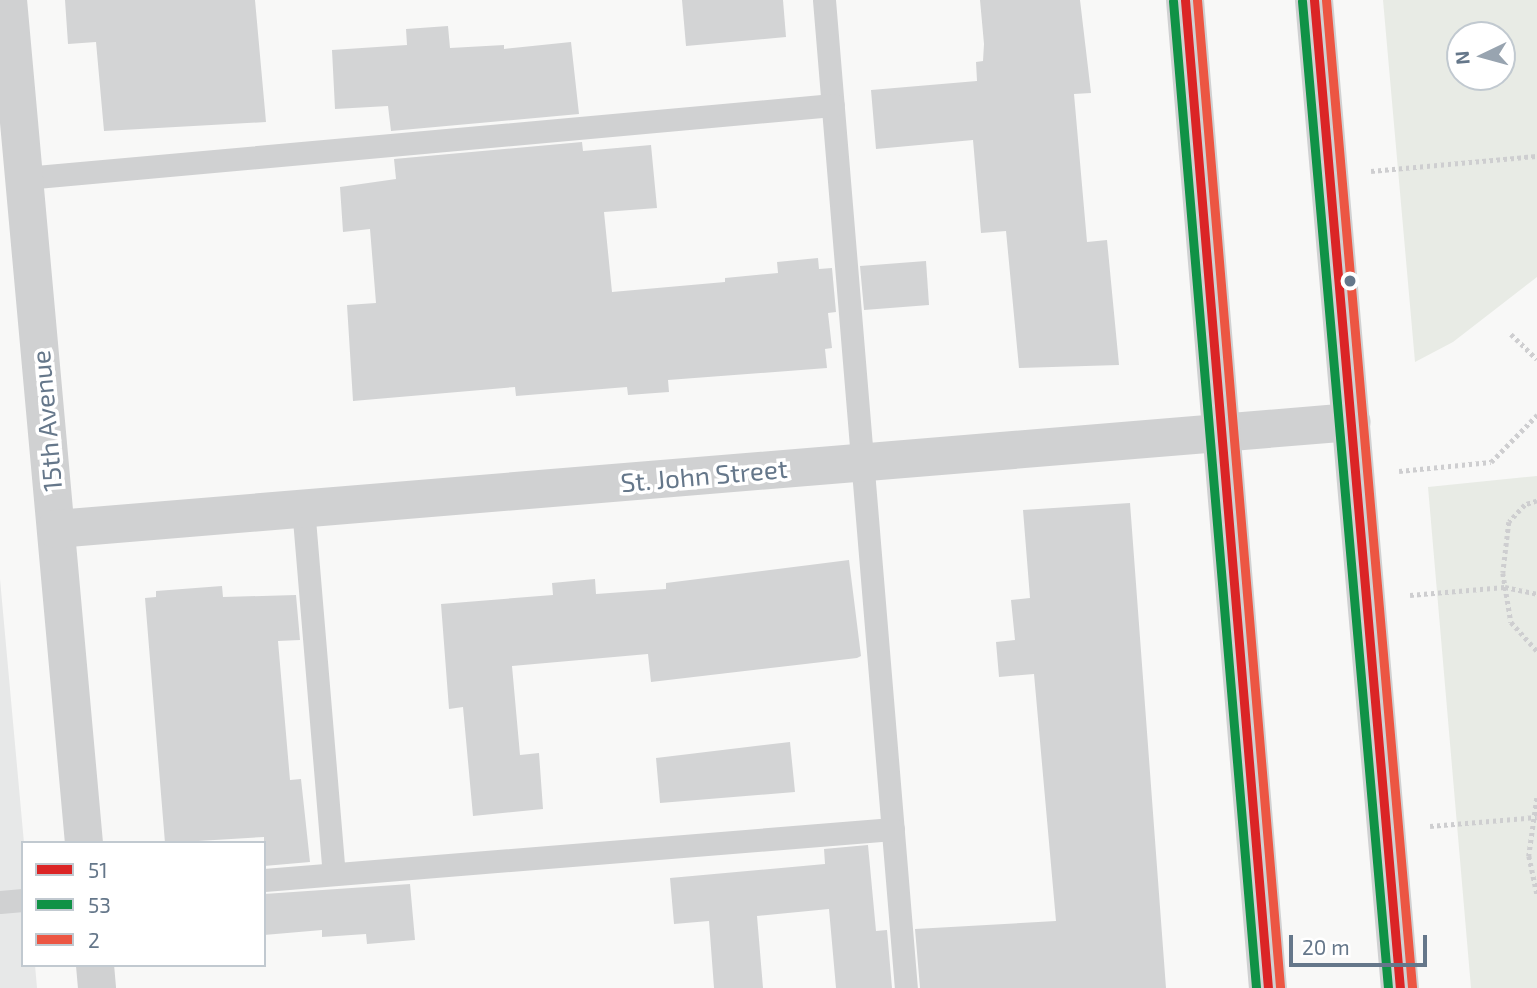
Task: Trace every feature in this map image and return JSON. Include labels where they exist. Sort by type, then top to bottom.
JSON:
[{"type":"street","name":"15th Avenue","points":[[8,0],[84,841]]},
{"type":"street","points":[[1185,0],[1268,988]]},
{"type":"street","points":[[1314,0],[1400,988]]},
{"type":"street","name":"St. John Street","points":[[56,529],[1352,422]]},
{"type":"street","points":[[95,967],[97,988]]},
{"type":"lane","points":[[824,0],[906,988]]},
{"type":"lane","points":[[24,178],[833,105]]},
{"type":"lane","points":[[303,507],[334,874]]},
{"type":"lane","points":[[266,880],[893,829]]},
{"type":"lane","points":[[0,902],[21,900]]},
{"type":"path","points":[[1329,175],[1537,156]]},
{"type":"path","points":[[1511,334],[1537,359]]},
{"type":"path","points":[[1357,475],[1491,462],[1537,415]]},
{"type":"path","points":[[1537,501],[1525,505],[1509,522],[1505,587],[1511,622],[1537,651]]},
{"type":"path","points":[[1367,600],[1505,587],[1537,594]]},
{"type":"path","points":[[1537,798],[1529,856],[1537,894]]},
{"type":"path","points":[[1387,830],[1535,817]]},
{"type":"shaded area","points":[[1383,0],[1537,0],[1537,277],[1453,342],[1415,362]]},
{"type":"shaded area","points":[[1537,476],[1537,988],[1471,988],[1428,487]]},
{"type":"shaded area","points":[[0,579],[24,841],[21,841],[21,967],[35,967],[37,988],[0,988]]},
{"type":"building","points":[[65,0],[255,0],[266,122],[104,131],[96,42],[68,44]]},
{"type":"building","points":[[682,0],[783,0],[786,37],[686,46]]},
{"type":"building","points":[[980,0],[1080,0],[1091,93],[1074,94],[1087,242],[1107,240],[1119,365],[1019,368],[1006,231],[981,233],[973,140],[876,149],[871,90],[977,81],[976,62],[983,61],[984,44]]},
{"type":"building","points":[[448,26],[450,48],[504,45],[504,49],[571,42],[579,114],[391,131],[388,106],[335,109],[332,50],[407,45],[406,29]]},
{"type":"building","points":[[582,142],[583,151],[651,145],[657,208],[604,212],[612,292],[725,282],[725,278],[778,273],[777,262],[818,258],[819,269],[832,268],[836,312],[828,313],[832,348],[825,349],[827,368],[668,380],[669,392],[628,395],[627,387],[516,396],[515,387],[353,401],[347,305],[376,303],[370,229],[343,232],[340,187],[396,179],[394,159]]},
{"type":"building","points":[[926,261],[929,305],[864,310],[860,266]]},
{"type":"building","points":[[1130,503],[1166,988],[920,988],[915,929],[1056,921],[1034,674],[999,677],[996,642],[1015,640],[1011,600],[1030,598],[1023,510]]},
{"type":"building","points":[[849,560],[861,656],[857,658],[651,682],[648,654],[512,666],[520,755],[539,753],[543,809],[473,816],[463,707],[449,709],[441,604],[553,595],[552,583],[595,579],[596,594],[666,589],[666,583]]},
{"type":"building","points":[[222,586],[223,597],[296,595],[300,640],[278,641],[290,780],[301,779],[310,862],[266,866],[264,837],[165,841],[145,598],[156,597],[156,591]]},
{"type":"building","points":[[790,742],[795,792],[660,803],[656,758]]},
{"type":"building","points":[[868,845],[876,931],[887,930],[892,988],[836,988],[829,909],[757,916],[763,988],[714,988],[709,921],[674,924],[670,878],[825,864],[824,849]]},
{"type":"building","points":[[410,884],[415,940],[367,944],[366,934],[322,937],[322,930],[266,935],[266,894]]},
{"type":"transit line","name":"51","points":[[1185,0],[1268,988]]},
{"type":"transit line","name":"2","points":[[1197,0],[1280,987]]},
{"type":"transit line","name":"51","points":[[1314,0],[1400,988]]},
{"type":"transit line","name":"2","points":[[1326,0],[1412,987]]},
{"type":"transit line","name":"53","points":[[1173,1],[1256,988]]},
{"type":"transit line","name":"53","points":[[1302,1],[1388,988]]}]
